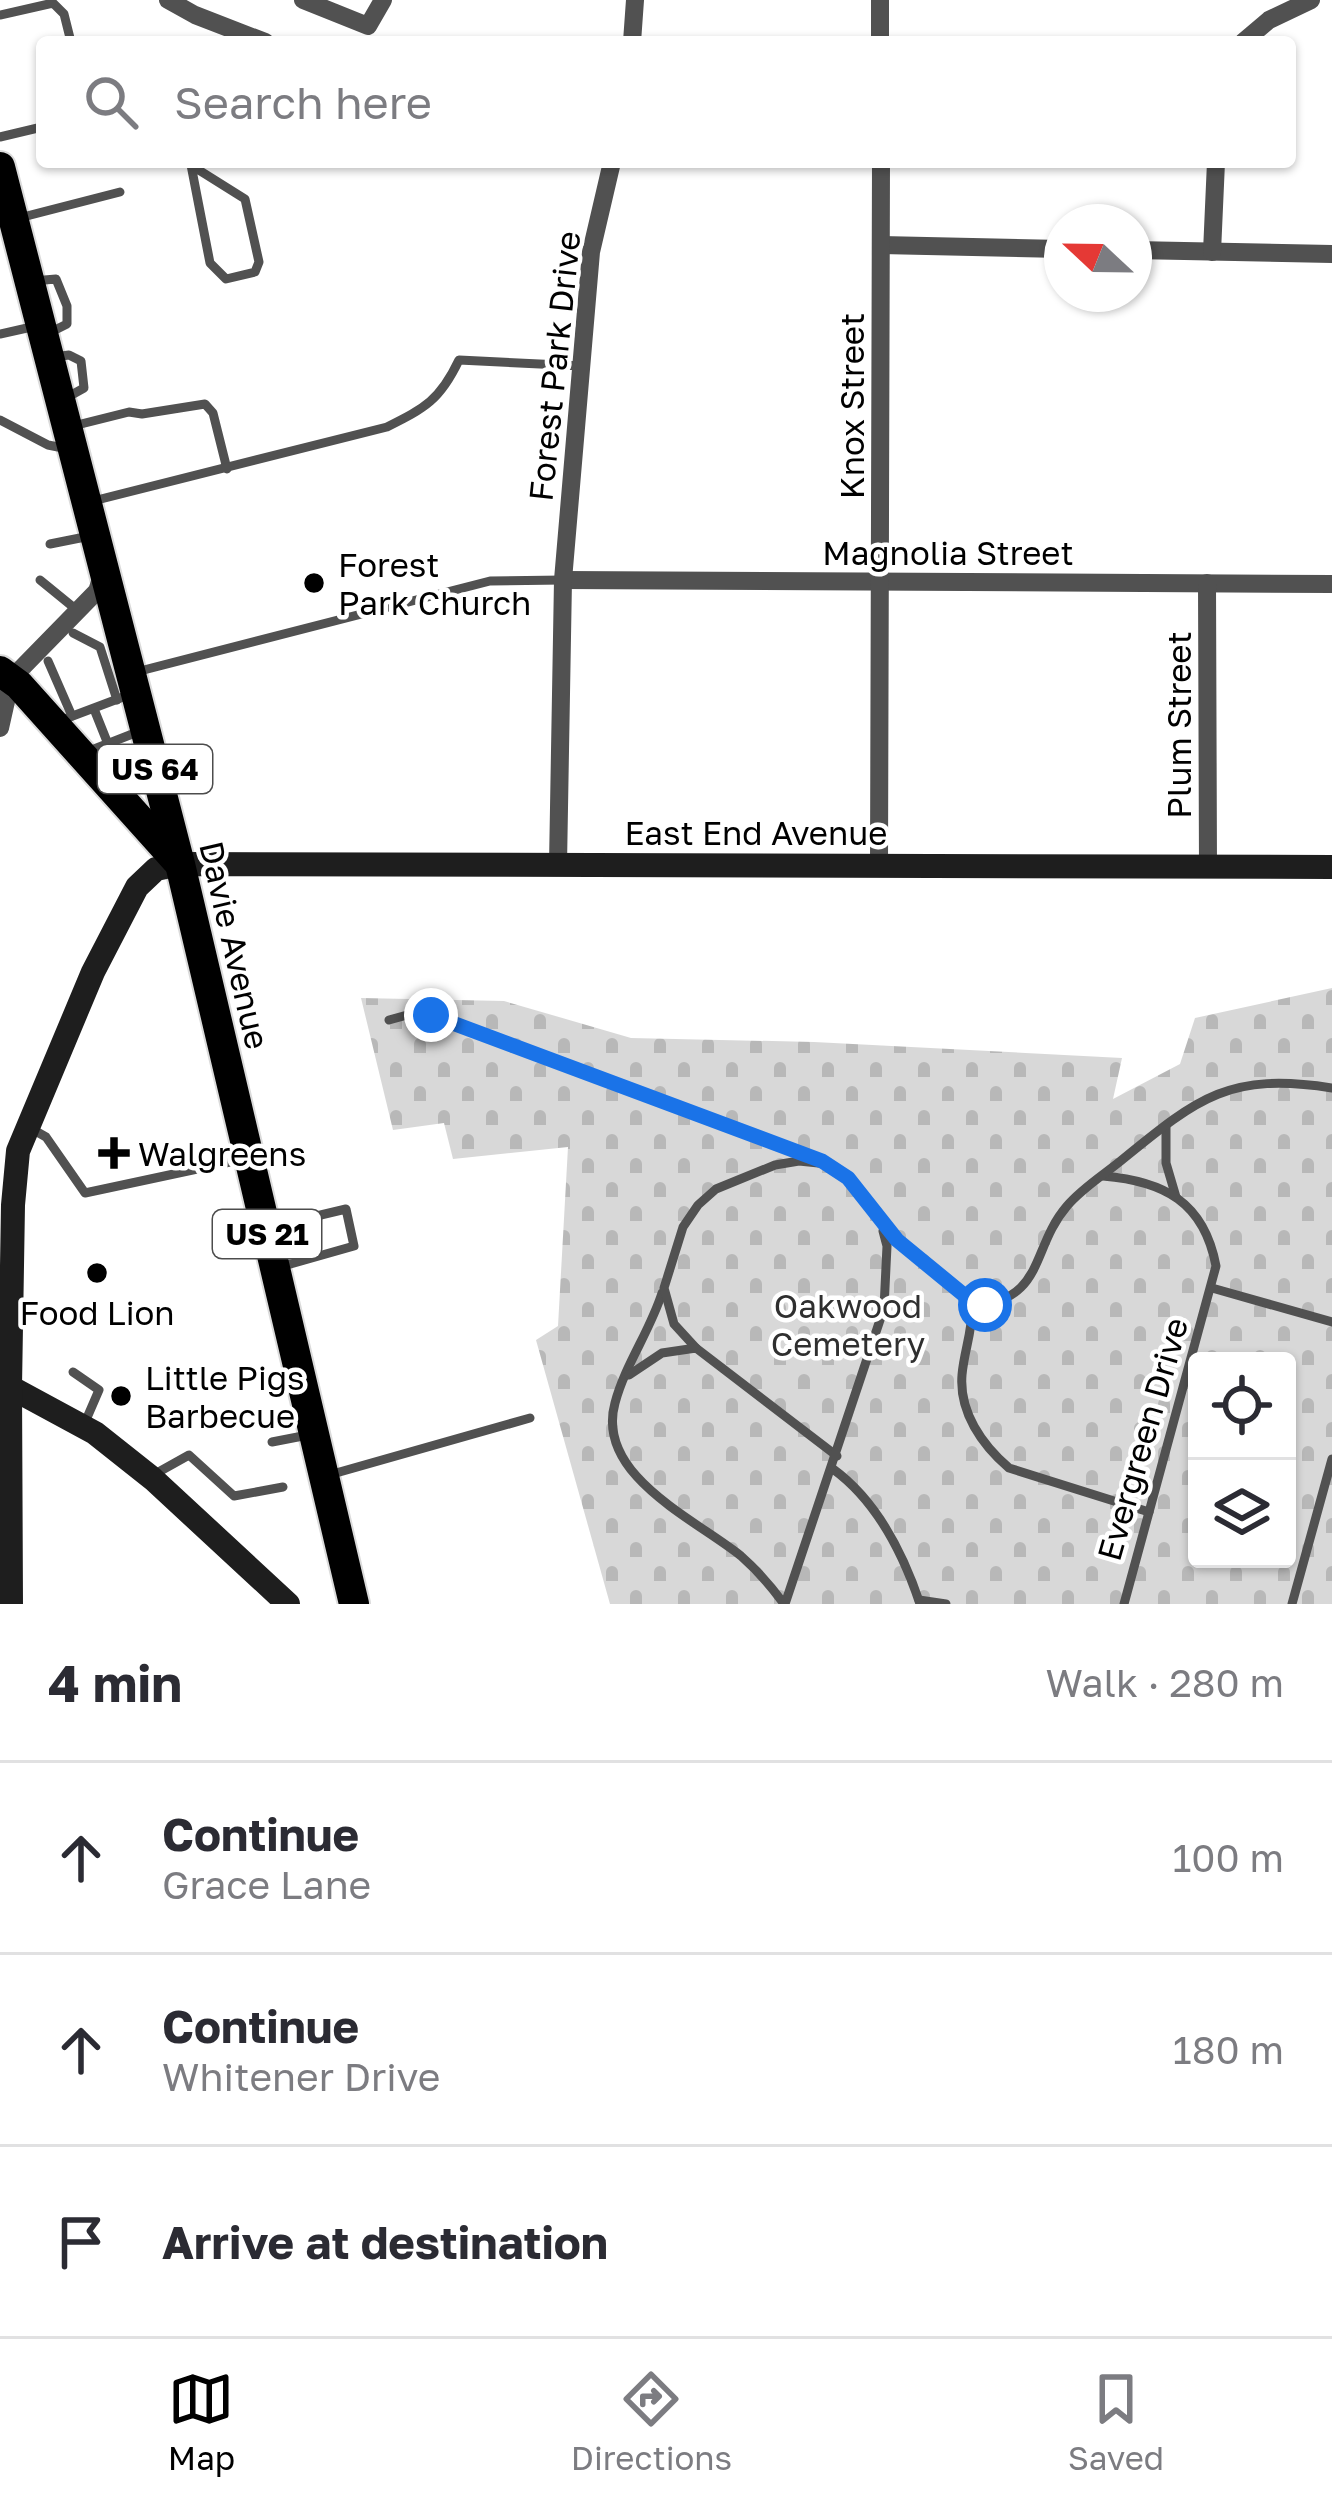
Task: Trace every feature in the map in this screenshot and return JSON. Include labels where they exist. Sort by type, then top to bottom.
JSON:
[{"type":"main road","name":"Davie Avenue","points":[[5,195],[45,283],[67,426],[122,637],[128,688],[145,729],[180,864],[354,1604]]},
{"type":"main road","name":"US 21","points":[[11,680],[94,749],[180,864]]},
{"type":"street","points":[[169,0],[249,36]]},
{"type":"street","points":[[303,0],[368,26],[383,0]]},
{"type":"street","points":[[632,36],[635,0]]},
{"type":"street","points":[[880,0],[880,36]]},
{"type":"street","points":[[1250,36],[1269,20],[1311,0]]},
{"type":"street","name":"Forest Park Drive","points":[[559,865],[563,580],[591,252],[611,168]]},
{"type":"street","name":"Knox Street","points":[[879,866],[881,168]]},
{"type":"street","points":[[1212,252],[1216,168]]},
{"type":"street","points":[[881,245],[1044,249]]},
{"type":"street","points":[[1152,250],[1332,254]]},
{"type":"street","points":[[0,731],[11,680],[101,585],[104,568]]},
{"type":"street","name":"Magnolia Street","points":[[563,580],[1332,584]]},
{"type":"street","name":"Plum Street","points":[[1207,583],[1208,867]]},
{"type":"street","points":[[11,680],[48,661],[87,619],[99,617],[111,623],[122,637]]},
{"type":"street","points":[[0,731],[26,713],[58,720]]},
{"type":"street","points":[[10,1604],[5,1386],[18,1151],[94,972],[137,887],[156,869],[180,864]]},
{"type":"street","name":"East End Avenue","points":[[180,864],[1332,867]]},
{"type":"street","points":[[5,1386],[83,1426],[151,1477],[288,1604]]},
{"type":"lane","points":[[0,15],[53,3],[64,14],[70,36]]},
{"type":"lane","points":[[0,137],[36,128]]},
{"type":"lane","points":[[190,168],[210,263],[226,279],[255,272],[259,262],[244,199],[195,168]]},
{"type":"lane","points":[[5,195],[120,192]]},
{"type":"lane","points":[[0,334],[50,336]]},
{"type":"lane","points":[[87,502],[387,427],[426,408],[446,387],[459,360],[582,366]]},
{"type":"lane","points":[[0,420],[48,446],[67,426],[129,412],[205,404],[213,412],[227,469]]},
{"type":"lane","points":[[50,544],[95,535]]},
{"type":"lane","points":[[40,580],[78,611]]},
{"type":"lane","points":[[48,661],[58,720],[94,709],[128,688],[490,581],[563,580]]},
{"type":"lane","points":[[73,633],[100,647],[128,688]]},
{"type":"lane","points":[[94,709],[94,749],[145,729]]},
{"type":"lane","points":[[389,1020],[405,1014],[431,1015],[822,1161],[848,1178],[881,1224],[972,1306],[962,1398],[992,1454],[1009,1468],[1149,1513]]},
{"type":"lane","points":[[972,1306],[1001,1301],[1022,1288],[1068,1204],[1190,1106],[1253,1084],[1296,1082],[1332,1088]]},
{"type":"lane","points":[[1166,1124],[1166,1163],[1176,1197]]},
{"type":"lane","points":[[28,1126],[46,1137],[85,1193],[249,1158]]},
{"type":"lane","points":[[784,1604],[742,1557],[622,1461],[612,1421],[683,1227],[698,1205],[716,1189],[775,1165],[822,1161]]},
{"type":"lane","points":[[1103,1176],[1148,1183],[1176,1197],[1202,1222],[1216,1266],[1212,1288],[1332,1322]]},
{"type":"lane","points":[[266,1228],[346,1209],[354,1246],[275,1269]]},
{"type":"lane","points":[[784,1604],[884,1308],[887,1246],[881,1224]]},
{"type":"lane","points":[[664,1288],[674,1324],[696,1348],[837,1456]]},
{"type":"lane","name":"Evergreen Drive","points":[[1124,1604],[1212,1288]]},
{"type":"lane","points":[[626,1378],[662,1353],[696,1348]]},
{"type":"lane","points":[[73,1372],[99,1390],[83,1426]]},
{"type":"lane","points":[[324,1477],[530,1418]]},
{"type":"lane","points":[[272,1442],[314,1433]]},
{"type":"lane","points":[[151,1477],[189,1456],[234,1496],[283,1487]]},
{"type":"lane","points":[[1292,1604],[1332,1460]]},
{"type":"lane","points":[[833,1469],[862,1493],[880,1517],[919,1602],[946,1604]]},
{"type":"green space","name":"Oakwood Cemetery","points":[[1332,988],[1332,1604],[610,1604],[536,1340],[558,1326],[568,1147],[453,1159],[444,1123],[393,1130],[361,998],[504,1001],[631,1038],[1122,1058],[1113,1099],[1180,1064],[1195,1018]]},
{"type":"place","name":"Forest Park Church","points":[[314,583]]},
{"type":"place","name":"Walgreens","points":[[114,1153]]},
{"type":"place","name":"Food Lion","points":[[97,1273]]},
{"type":"place","name":"Little Pigs Barbecue","points":[[121,1396]]},
{"type":"route","points":[[431,1015],[822,1161],[848,1178],[897,1240],[972,1306],[985,1305]]}]
